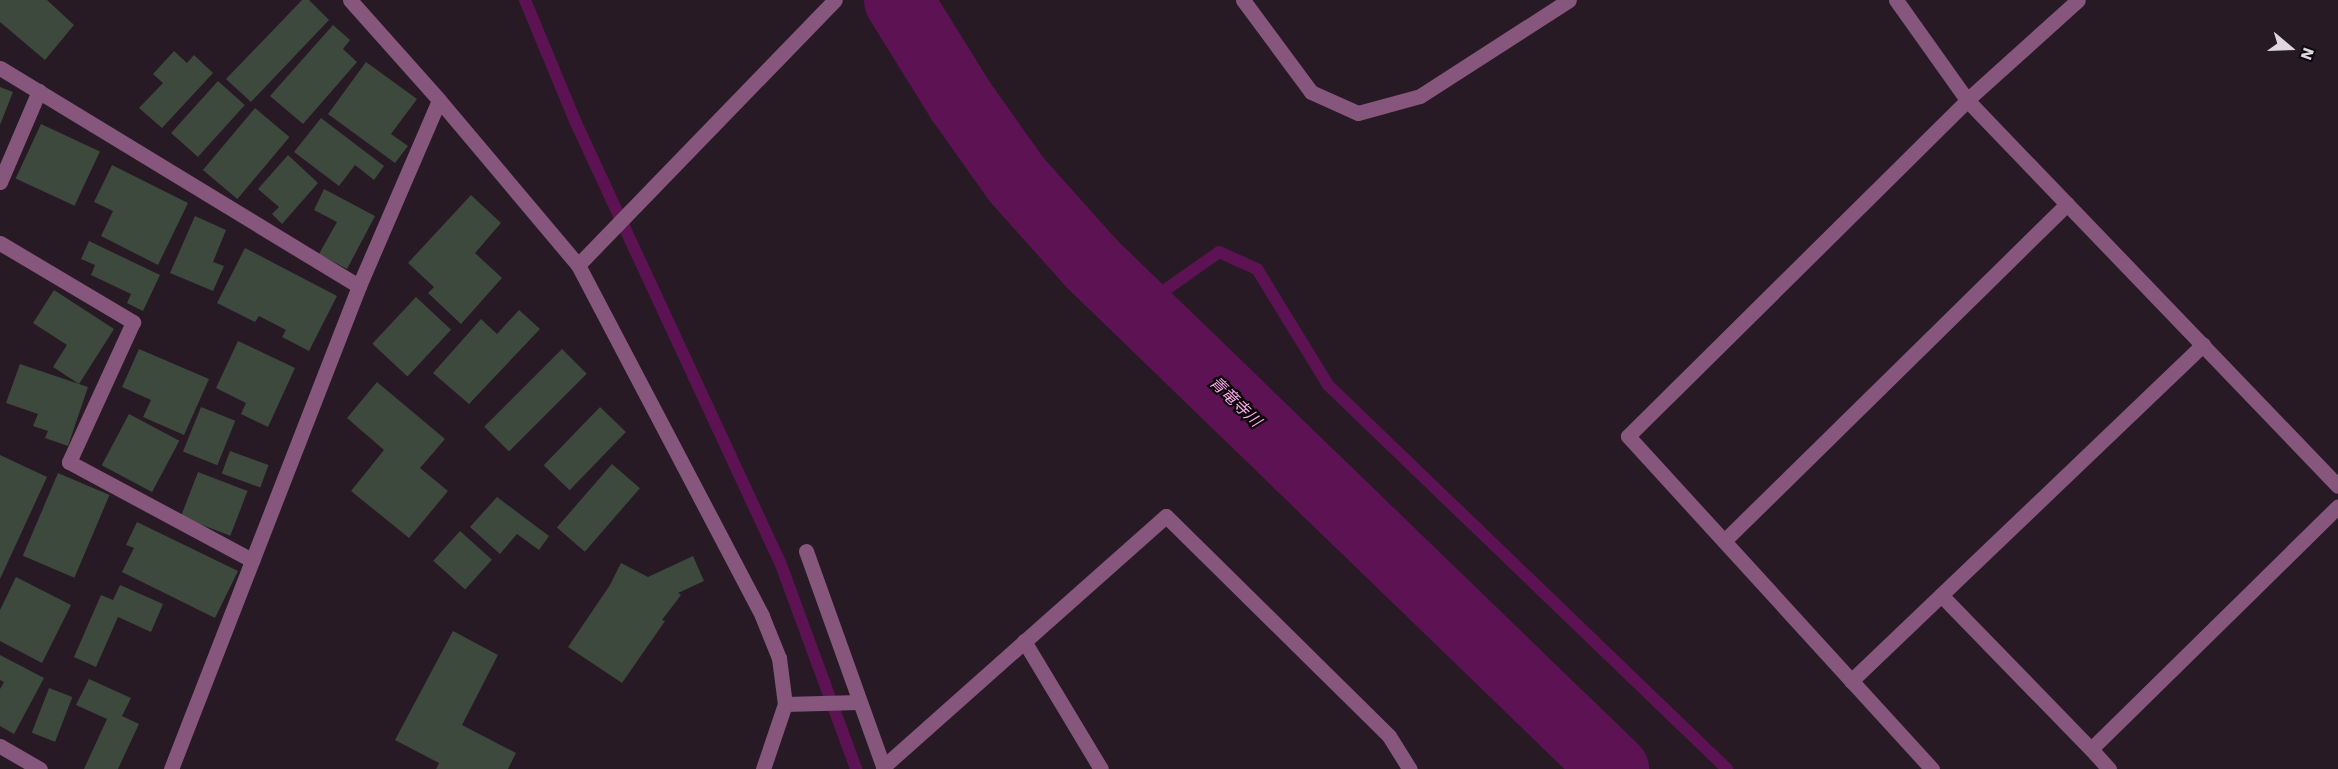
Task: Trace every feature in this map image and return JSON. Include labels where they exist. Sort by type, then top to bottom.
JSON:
[{"type":"street","points":[[350,0],[439,100],[578,265],[762,616],[779,658],[785,704],[763,769]]},
{"type":"street","points":[[578,265],[835,0]]},
{"type":"street","points":[[1243,0],[1311,92],[1358,112],[1419,96],[1569,0]]},
{"type":"street","points":[[1896,0],[1967,100],[2338,486]]},
{"type":"street","points":[[1932,769],[1628,436],[1967,100],[2078,0]]},
{"type":"street","points":[[0,68],[359,286]]},
{"type":"street","points":[[0,182],[39,91]]},
{"type":"street","points":[[171,769],[359,286],[439,100]]},
{"type":"street","points":[[1724,541],[2067,204]]},
{"type":"street","points":[[0,243],[133,322],[69,462],[252,560]]},
{"type":"street","points":[[1851,681],[2203,345]]},
{"type":"street","points":[[2091,749],[2338,506]]},
{"type":"street","points":[[806,551],[884,768],[1166,516],[1389,736],[1410,769]]},
{"type":"street","points":[[1941,595],[2109,769]]},
{"type":"street","points":[[1024,642],[1101,769]]},
{"type":"street","points":[[785,704],[859,702]]},
{"type":"street","points":[[0,746],[40,769]]},
{"type":"building","points":[[0,0],[47,0],[74,25],[45,60],[0,22]]},
{"type":"building","points":[[302,0],[309,0],[329,20],[251,102],[226,79]]},
{"type":"building","points":[[333,25],[350,40],[343,49],[357,62],[303,124],[270,96]]},
{"type":"building","points":[[174,51],[187,63],[194,55],[213,73],[162,128],[139,108],[163,83],[153,74]]},
{"type":"building","points":[[366,62],[417,99],[391,134],[408,146],[395,163],[328,114]]},
{"type":"building","points":[[218,81],[245,105],[198,157],[171,133]]},
{"type":"building","points":[[0,87],[13,92],[0,125]]},
{"type":"building","points":[[255,108],[289,137],[237,199],[203,170]]},
{"type":"building","points":[[321,118],[384,166],[374,180],[355,165],[339,186],[294,152]]},
{"type":"building","points":[[41,124],[100,151],[75,206],[16,178]]},
{"type":"building","points":[[288,155],[318,183],[282,224],[272,214],[279,207],[258,189]]},
{"type":"building","points":[[112,165],[188,203],[158,265],[101,236],[113,211],[94,202]]},
{"type":"building","points":[[324,189],[375,216],[347,269],[319,254],[337,222],[314,210]]},
{"type":"building","points":[[471,195],[501,223],[475,253],[502,278],[461,324],[428,293],[434,287],[408,263]]},
{"type":"building","points":[[195,216],[226,230],[213,262],[224,266],[213,291],[170,273]]},
{"type":"building","points":[[89,241],[160,275],[143,311],[127,303],[131,294],[91,275],[95,265],[81,259]]},
{"type":"building","points":[[245,248],[337,296],[309,351],[282,337],[286,330],[259,316],[255,322],[217,303]]},
{"type":"building","points":[[54,290],[114,329],[79,384],[53,367],[67,345],[33,323]]},
{"type":"building","points":[[416,297],[451,330],[407,377],[372,344]]},
{"type":"building","points":[[519,310],[540,329],[469,404],[433,373],[481,319],[497,334]]},
{"type":"building","points":[[238,341],[295,368],[268,427],[241,414],[246,403],[216,388]]},
{"type":"building","points":[[139,349],[209,379],[184,435],[143,417],[151,400],[122,387]]},
{"type":"building","points":[[562,349],[587,374],[509,452],[484,427]]},
{"type":"building","points":[[20,364],[88,387],[68,446],[45,438],[48,431],[33,426],[38,414],[6,403]]},
{"type":"building","points":[[377,382],[445,439],[420,468],[448,491],[409,538],[351,491],[384,450],[347,418]]},
{"type":"building","points":[[201,407],[235,421],[217,465],[183,452]]},
{"type":"building","points":[[600,407],[626,432],[570,490],[544,465]]},
{"type":"building","points":[[129,414],[179,441],[152,492],[102,465]]},
{"type":"building","points":[[230,451],[269,465],[260,488],[222,474]]},
{"type":"building","points":[[0,455],[47,477],[0,579]]},
{"type":"building","points":[[612,464],[640,488],[585,552],[557,527]]},
{"type":"building","points":[[198,472],[247,491],[230,536],[181,517]]},
{"type":"building","points":[[58,473],[110,495],[74,578],[23,556]]},
{"type":"building","points":[[497,497],[549,536],[539,550],[517,534],[500,554],[470,527]]},
{"type":"building","points":[[137,522],[238,571],[215,618],[122,572],[134,548],[126,545]]},
{"type":"building","points":[[460,531],[492,560],[465,589],[433,561]]},
{"type":"building","points":[[693,556],[704,581],[678,593],[681,595],[662,620],[665,621],[622,683],[568,647],[610,585],[621,563],[648,577]]},
{"type":"building","points":[[16,577],[71,605],[42,663],[0,641],[0,610]]},
{"type":"building","points":[[120,585],[163,604],[151,632],[118,617],[96,667],[74,657],[101,595],[113,600]]},
{"type":"building","points":[[453,631],[498,655],[462,725],[516,753],[508,769],[436,769],[439,763],[395,740]]},
{"type":"building","points":[[0,655],[44,678],[14,734],[0,726],[0,689],[4,682],[0,680]]},
{"type":"building","points":[[89,679],[131,698],[122,716],[139,724],[118,769],[84,769],[107,719],[76,705]]},
{"type":"building","points":[[49,688],[72,697],[55,742],[32,733]]},
{"type":"waterway","points":[[525,0],[576,123],[780,562],[856,769]]},
{"type":"waterway","name":"青竜寺川","points":[[898,0],[960,100],[1016,179],[1091,263],[1614,769]]},
{"type":"waterway","points":[[1138,309],[1219,252],[1257,269],[1328,385],[1727,769]]}]
